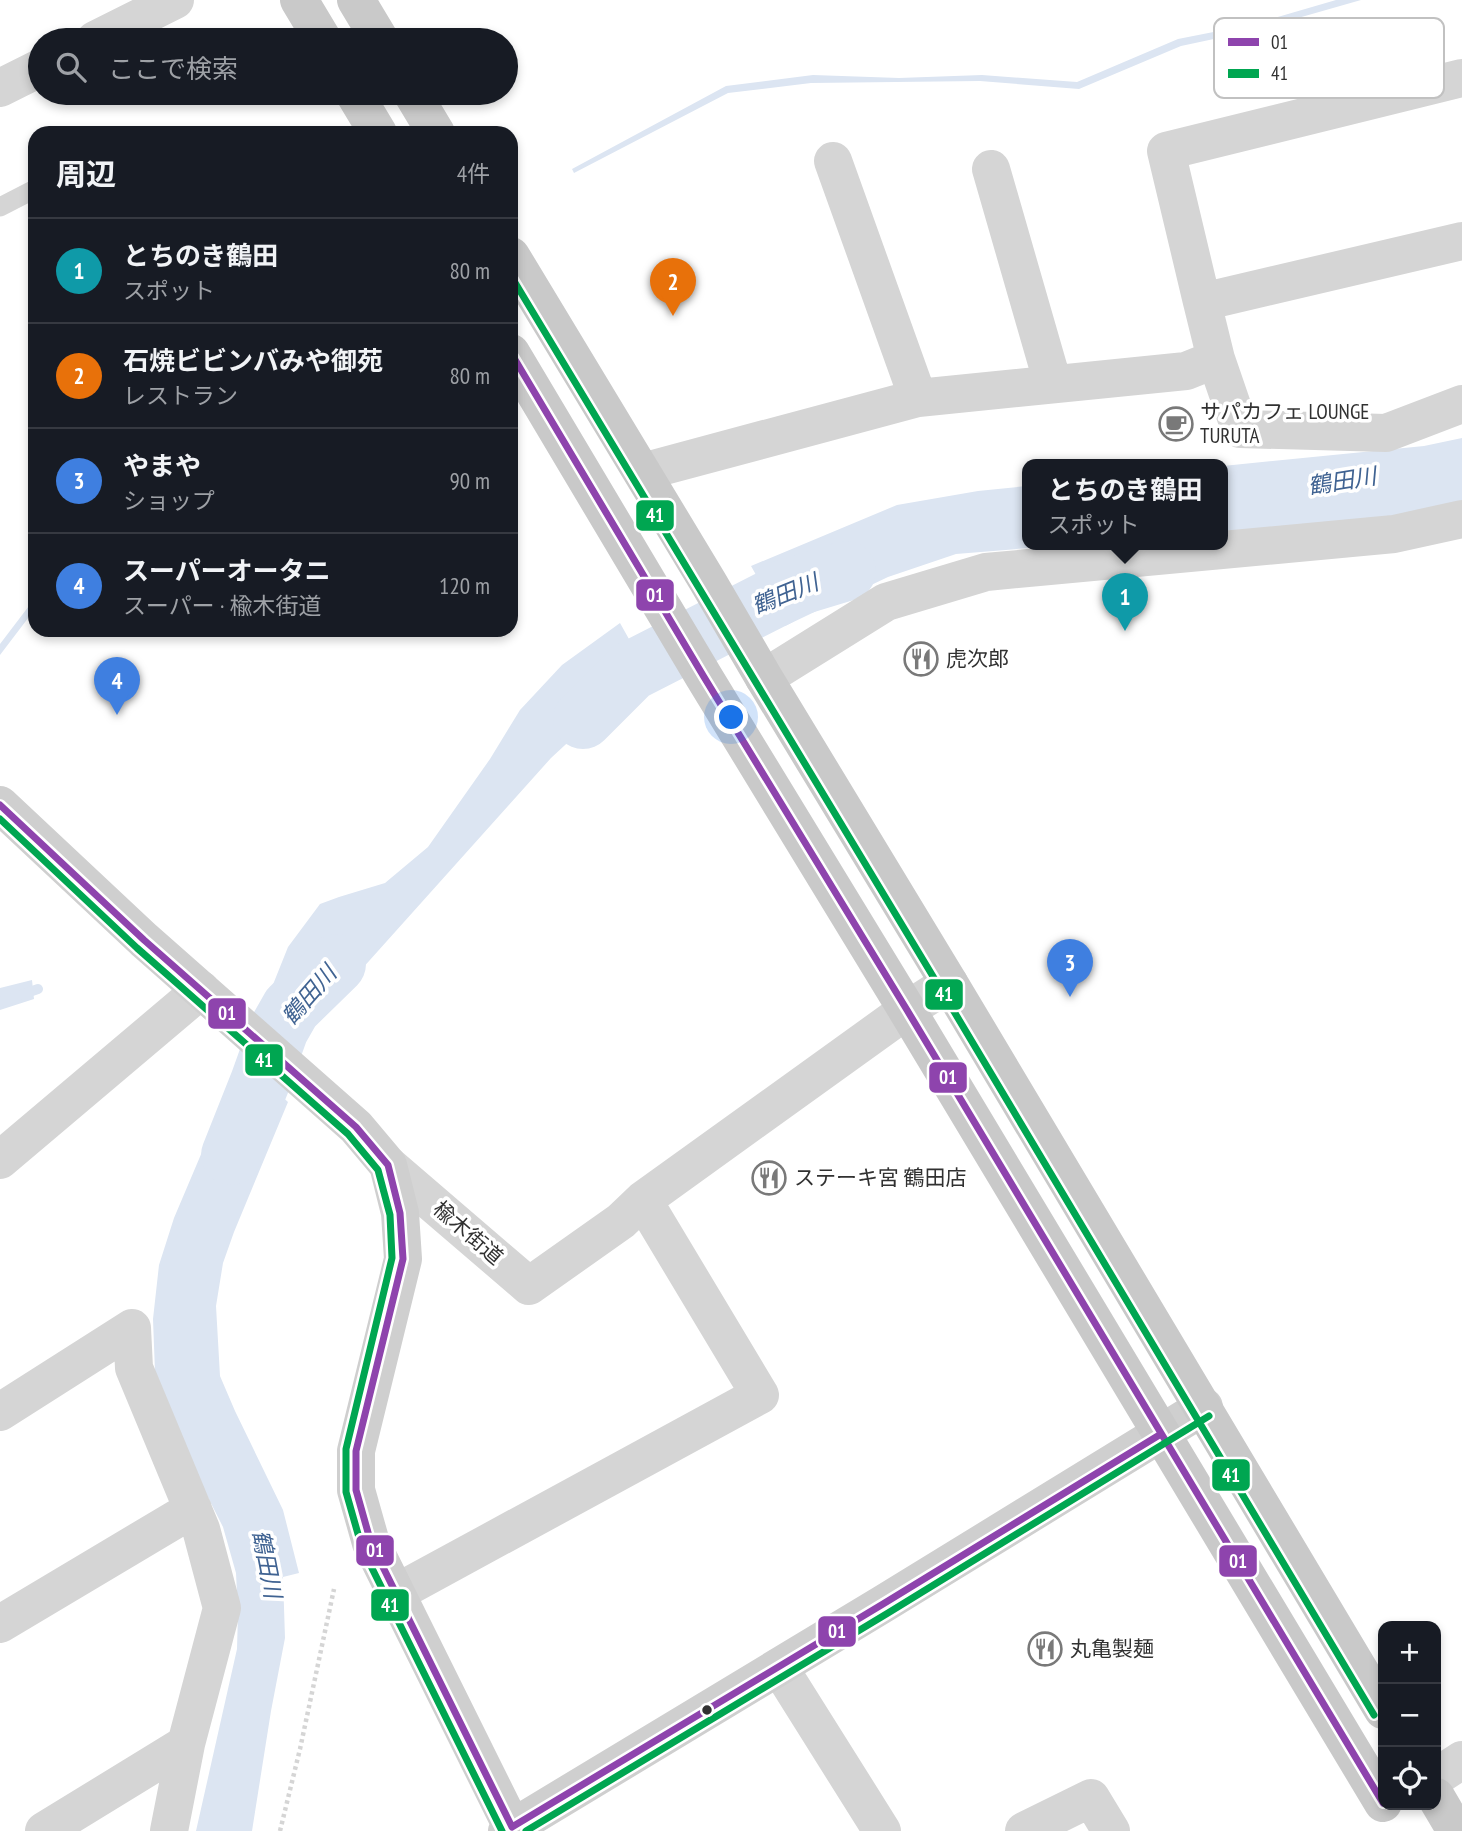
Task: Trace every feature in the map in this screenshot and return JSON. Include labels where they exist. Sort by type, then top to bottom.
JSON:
[{"type":"main road","points":[[299,0],[316,28]]},
{"type":"main road","points":[[356,0],[373,28]]},
{"type":"main road","points":[[361,105],[374,126]]},
{"type":"main road","points":[[419,105],[432,126]]},
{"type":"main road","points":[[518,268],[1378,1702]]},
{"type":"main road","points":[[518,365],[1378,1794]]},
{"type":"main road","points":[[1441,1806],[1456,1831]]},
{"type":"main road","points":[[1388,1810],[1400,1831]]},
{"type":"street","points":[[119,28],[175,0]]},
{"type":"street","points":[[0,88],[28,74]]},
{"type":"street","points":[[1399,98],[1166,151],[1216,359],[1240,429],[1386,433],[1462,404]]},
{"type":"street","points":[[833,161],[918,398]]},
{"type":"street","points":[[991,169],[1053,384]]},
{"type":"street","points":[[1202,302],[1462,241]]},
{"type":"street","points":[[642,472],[918,398],[1186,371],[1216,359]]},
{"type":"street","points":[[1228,549],[1394,534],[1462,519]]},
{"type":"street","points":[[757,665],[886,602],[986,572],[1222,550]]},
{"type":"street","points":[[0,805],[201,990],[0,1160]]},
{"type":"street","points":[[396,1593],[760,1395],[643,1200],[907,1010],[949,983]]},
{"type":"street","name":"楡木街道","points":[[201,990],[356,1127],[388,1165],[529,1286],[621,1221],[643,1200]]},
{"type":"street","points":[[388,1165],[400,1213],[403,1259],[356,1451],[356,1490],[371,1543],[511,1830],[1203,1407]]},
{"type":"street","points":[[0,1412],[132,1328],[134,1368],[201,1529],[222,1608],[187,1744],[169,1831]]},
{"type":"street","points":[[0,1624],[193,1509]]},
{"type":"street","points":[[779,1667],[882,1831]]},
{"type":"street","points":[[44,1831],[187,1744]]},
{"type":"street","points":[[1441,1773],[1462,1760]]},
{"type":"street","points":[[1024,1831],[1091,1798],[1111,1831]]},
{"type":"lane","points":[[0,207],[28,193]]},
{"type":"path","points":[[280,1831],[334,1589]]},
{"type":"water","points":[[1336,0],[1361,0],[1298,18],[1274,18]]},
{"type":"water","points":[[1214,32],[1214,39],[1181,46],[1079,89],[980,81],[811,83],[728,93],[574,173],[572,169],[726,86],[813,75],[899,78],[982,75],[1077,82],[1178,39]]},
{"type":"water","points":[[1462,438],[1462,503],[1397,519],[1228,533],[1228,466],[1424,446]]},
{"type":"water","points":[[1022,487],[1022,549],[956,554],[888,577],[785,626],[751,566],[897,505]]},
{"type":"water","points":[[28,607],[28,618],[0,655],[0,644]]},
{"type":"water","points":[[620,623],[648,673],[617,697],[551,758],[300,1038],[264,1007],[288,947],[320,904],[385,883],[428,847],[490,759],[520,710],[562,665]]},
{"type":"water","points":[[32,980],[34,999],[0,1010],[0,988]]},
{"type":"water","points":[[241,1060],[288,1102],[223,1263],[216,1306],[220,1376],[283,1510],[299,1573],[283,1577],[285,1638],[252,1831],[196,1831],[237,1649],[236,1573],[223,1527],[171,1424],[155,1372],[153,1319],[159,1265],[174,1218]]},
{"type":"waterway","name":"鶴田川","points":[[583,719],[631,671],[776,597],[780,591],[846,571]]},
{"type":"waterway","name":"鶴田川","points":[[231,1155],[279,1029],[291,1008],[336,964]]},
{"type":"waterway","points":[[0,1002],[38,989]]},
{"type":"transit line","name":"41","points":[[518,288],[1374,1715]]},
{"type":"transit line","name":"01","points":[[518,365],[1378,1795]]},
{"type":"transit line","name":"01","points":[[0,805],[144,940],[356,1127],[388,1165],[400,1213],[403,1259],[356,1451],[356,1490],[371,1543],[512,1827]]},
{"type":"transit line","name":"41","points":[[0,819],[137,948],[348,1134],[378,1170],[390,1215],[392,1258],[346,1449],[346,1492],[362,1548],[502,1831]]},
{"type":"transit line","name":"41","points":[[526,1831],[1209,1416]]},
{"type":"transit line","name":"01","points":[[512,1827],[1161,1434]]},
{"type":"place","name":"石焼ビビンバみや御苑","points":[[673,316]]},
{"type":"place","name":"サパカフェ LOUNGE TURUTA","points":[[1176,424]]},
{"type":"place","name":"とちのき鶴田","points":[[1125,631]]},
{"type":"place","name":"虎次郎","points":[[921,659]]},
{"type":"place","name":"スーパーオータニ","points":[[117,715]]},
{"type":"place","name":"やまや","points":[[1070,997]]},
{"type":"place","name":"ステーキ宮 鶴田店","points":[[769,1178]]},
{"type":"place","name":"丸亀製麺","points":[[1045,1649]]}]
